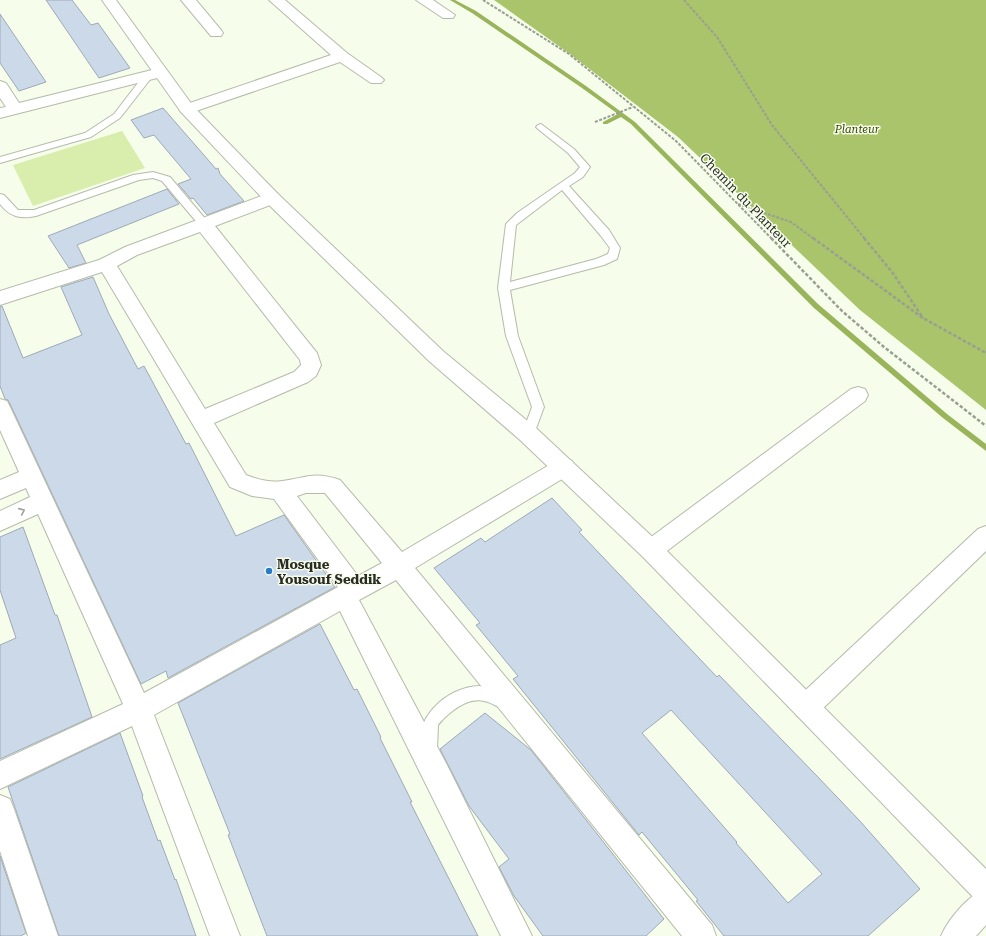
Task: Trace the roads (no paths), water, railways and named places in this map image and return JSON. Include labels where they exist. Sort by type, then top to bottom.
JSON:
[{"type":"street","points":[[109,0],[154,75],[272,198],[436,356],[528,434],[651,550],[986,890]]},
{"type":"street","points":[[188,0],[216,34]]},
{"type":"street","points":[[276,0],[342,56],[376,80]]},
{"type":"street","points":[[423,0],[448,15]]},
{"type":"street","points":[[187,109],[342,56]]},
{"type":"street","points":[[0,86],[7,111],[154,75]]},
{"type":"street","points":[[0,298],[106,264],[131,251],[272,198]]},
{"type":"street","points":[[200,420],[302,377],[309,371],[311,365],[310,358],[204,224]]},
{"type":"street","points":[[106,264],[238,481],[252,487],[281,491],[312,482],[320,482],[332,486],[400,566],[701,936]]},
{"type":"street","points":[[651,550],[858,395]]},
{"type":"street","points":[[0,407],[139,710],[225,936]]},
{"type":"street","points":[[0,775],[139,710],[400,566],[564,467]]},
{"type":"street","points":[[0,490],[32,476]]},
{"type":"street","points":[[281,491],[350,594],[429,760],[517,936]]},
{"type":"street","points":[[0,521],[44,501]]},
{"type":"street","points":[[806,707],[986,536]]},
{"type":"street","points":[[0,809],[43,936]]},
{"type":"street","points":[[956,936],[986,904]]},
{"type":"lane","points":[[0,160],[88,135],[117,116],[154,75]]},
{"type":"lane","points":[[528,434],[538,407],[512,336],[504,288],[511,224],[521,214],[579,175],[585,166],[571,151],[541,127]]},
{"type":"lane","points":[[0,197],[10,212],[22,216],[36,213],[137,177],[153,174],[166,179],[204,224]]},
{"type":"lane","points":[[504,288],[600,262],[613,256],[615,248],[605,233],[563,185]]},
{"type":"lane","points":[[429,760],[430,725],[440,711],[458,700],[478,693],[495,697],[515,708]]},
{"type":"waterway","points":[[452,0],[474,12],[584,87],[633,123],[816,306],[945,416],[986,448]]},
{"type":"waterway","points":[[605,123],[621,115]]},
{"type":"place","name":"Mosque Yousouf Seddik","points":[[269,571]]},
{"type":"park label","name":"Planteur","points":[[857,129]]}]
